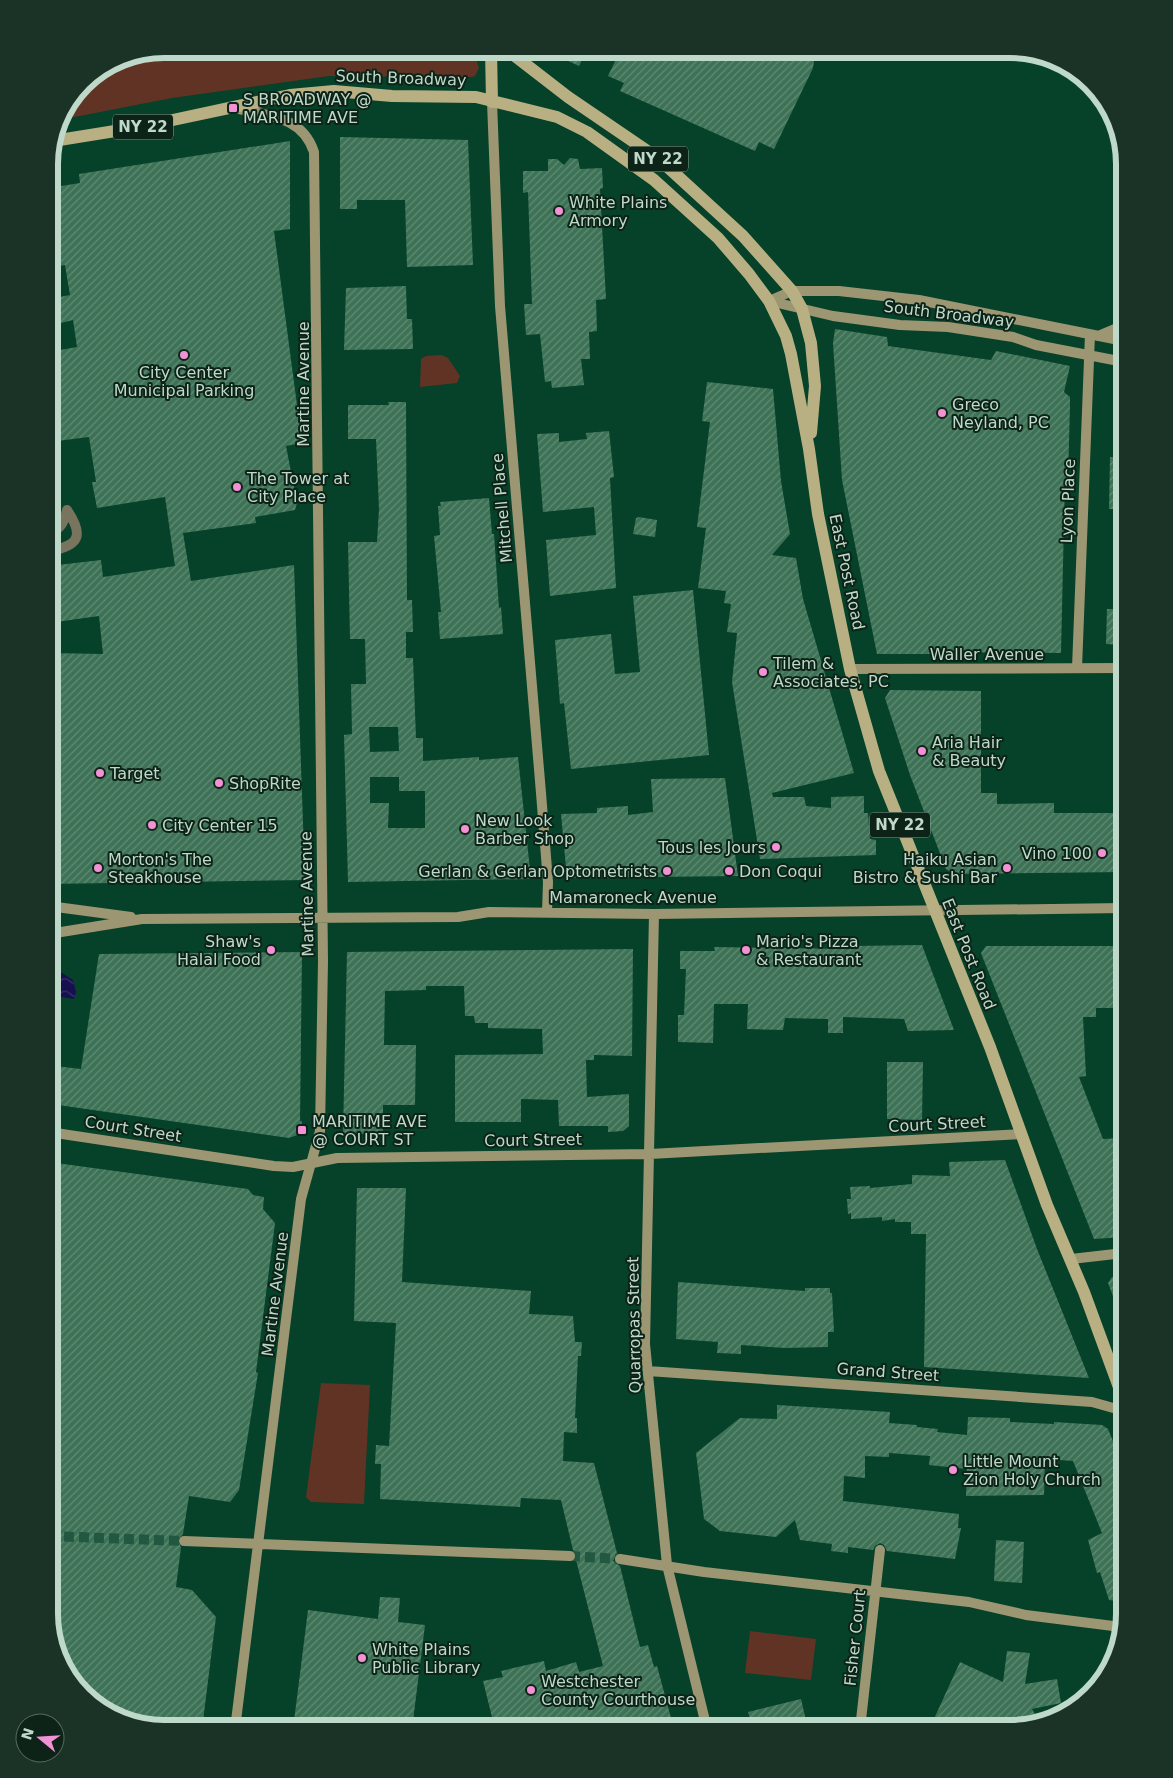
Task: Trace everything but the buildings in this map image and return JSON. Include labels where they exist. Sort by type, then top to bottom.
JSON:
[{"type":"main road","points":[[491,57],[492,102]]},
{"type":"main road","name":"NY 22","points":[[517,57],[568,97],[659,159],[743,236],[792,291]]},
{"type":"main road","name":"South Broadway","points":[[60,140],[140,128],[290,95],[334,91],[392,96],[470,96],[558,117],[587,132],[631,161],[718,238],[769,301],[833,316],[900,325],[948,327],[1004,336],[1116,360]]},
{"type":"main road","name":"Mitchell Place","points":[[492,102],[500,306],[548,882],[547,912]]},
{"type":"main road","name":"Martine Avenue","points":[[233,108],[285,120],[295,125],[310,139],[314,152],[322,918],[320,1131],[302,1199],[236,1720]]},
{"type":"main road","name":"South Broadway","points":[[769,301],[792,291],[832,290],[919,300],[1116,339]]},
{"type":"main road","name":"East Post Road","points":[[792,291],[802,309],[811,343],[815,386],[809,449]]},
{"type":"main road","name":"East Post Road","points":[[769,301],[786,336],[809,449],[818,514],[850,669],[879,771],[990,1047],[1047,1205],[1071,1259],[1116,1380]]},
{"type":"main road","points":[[1094,335],[1116,328]]},
{"type":"main road","name":"Lyon Place","points":[[1077,668],[1089,355],[1094,335]]},
{"type":"main road","name":"Waller Avenue","points":[[850,669],[1116,668]]},
{"type":"main road","name":"Mamaroneck Avenue","points":[[57,907],[142,919],[458,917],[489,912],[654,914],[1116,908]]},
{"type":"main road","name":"Quarropas Street","points":[[654,914],[646,1344],[667,1565],[704,1720]]},
{"type":"main road","name":"Mamaroneck Avenue","points":[[57,933],[142,919]]},
{"type":"main road","name":"Court Street","points":[[57,1133],[274,1166],[293,1167],[337,1158],[650,1154],[1021,1134]]},
{"type":"main road","points":[[1071,1259],[1116,1254]]},
{"type":"main road","name":"Grand Street","points":[[648,1371],[1092,1402],[1116,1409]]},
{"type":"main road","points":[[184,1541],[570,1556]]},
{"type":"main road","name":"Fisher Court","points":[[861,1720],[880,1550]]},
{"type":"main road","points":[[620,1559],[875,1592],[969,1602],[1026,1615],[1115,1626]]},
{"type":"street","points":[[58,530],[65,522],[67,510],[77,525],[78,534],[70,546],[58,549]]},
{"type":"shaded area","points":[[475,57],[479,68],[475,76],[471,77],[329,76],[172,98],[67,118],[88,88],[105,75],[117,68],[149,58]]},
{"type":"shaded area","points":[[442,355],[448,358],[460,376],[457,383],[420,387],[421,359],[426,356]]},
{"type":"shaded area","points":[[321,1383],[370,1385],[364,1504],[311,1502],[306,1497]]},
{"type":"shaded area","points":[[750,1631],[816,1639],[811,1680],[745,1673]]},
{"type":"water","points":[[59,971],[73,980],[76,992],[74,999],[57,996]]},
{"type":"tunnel","points":[[57,1536],[184,1541]]},
{"type":"tunnel","points":[[570,1556],[620,1559]]},
{"type":"place","name":"S BROADWAY @ MARITIME AVE","points":[[233,108]]},
{"type":"place","name":"White Plains Armory","points":[[559,211]]},
{"type":"place","name":"City Center Municipal Parking","points":[[184,355]]},
{"type":"place","name":"Greco Neyland, PC","points":[[942,413]]},
{"type":"place","name":"The Tower at City Place","points":[[237,487]]},
{"type":"place","name":"Tilem & Associates, PC","points":[[763,672]]},
{"type":"place","name":"Aria Hair & Beauty","points":[[922,751]]},
{"type":"place","name":"Target","points":[[100,773]]},
{"type":"place","name":"ShopRite","points":[[219,783]]},
{"type":"place","name":"City Center 15","points":[[152,825]]},
{"type":"place","name":"New Look Barber Shop","points":[[465,829]]},
{"type":"place","name":"Tous les Jours","points":[[776,847]]},
{"type":"place","name":"Vino 100","points":[[1102,853]]},
{"type":"place","name":"Morton's The Steakhouse","points":[[98,868]]},
{"type":"place","name":"Haiku Asian Bistro & Sushi Bar","points":[[1007,868]]},
{"type":"place","name":"Gerlan & Gerlan Optometrists","points":[[667,871]]},
{"type":"place","name":"Don Coqui","points":[[729,871]]},
{"type":"place","name":"Shaw's Halal Food","points":[[271,950]]},
{"type":"place","name":"Mario's Pizza & Restaurant","points":[[746,950]]},
{"type":"place","name":"MARITIME AVE @ COURT ST","points":[[302,1130]]},
{"type":"place","name":"Little Mount Zion Holy Church","points":[[953,1470]]},
{"type":"place","name":"White Plains Public Library","points":[[362,1658]]},
{"type":"place","name":"Westchester County Courthouse","points":[[531,1690]]}]
